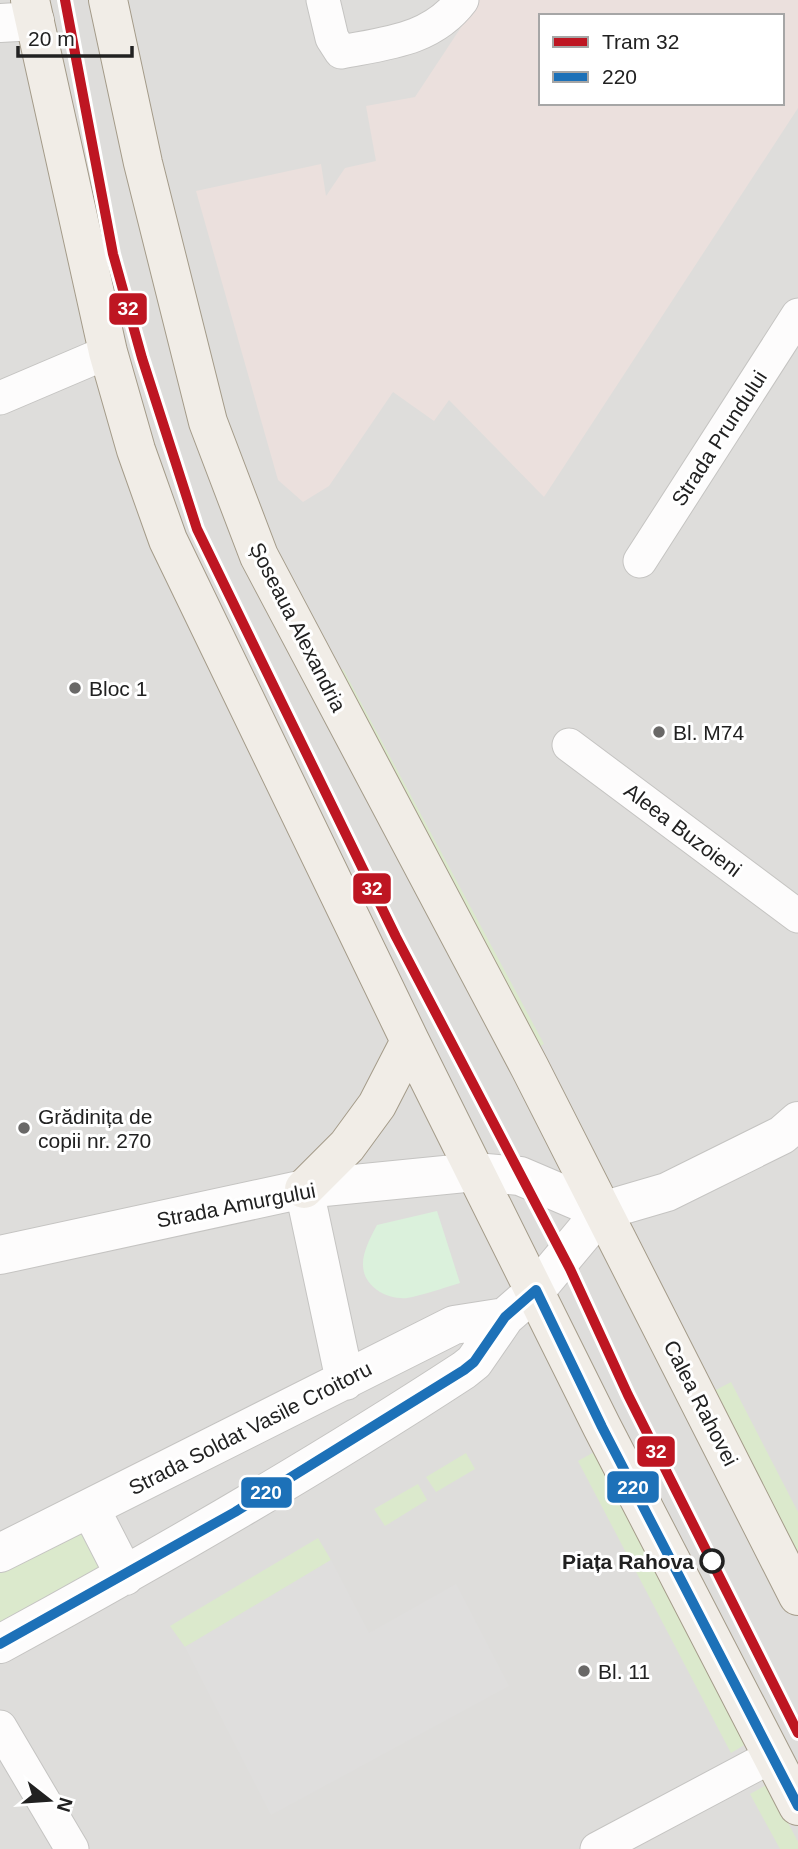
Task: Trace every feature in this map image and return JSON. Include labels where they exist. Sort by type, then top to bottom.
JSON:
[{"type":"main road","name":"Șoseaua Alexandria","points":[[108,0],[143,163],[208,422],[259,556],[602,1210]]},
{"type":"main road","points":[[22,15],[74,208],[108,352],[136,450],[167,540],[410,1041],[602,1427],[798,1806]]},
{"type":"main road","points":[[304,1189],[347,1146],[377,1105],[410,1041]]},
{"type":"main road","name":"Calea Rahovei","points":[[602,1210],[798,1596]]},
{"type":"street","points":[[323,0],[332,38],[341,52],[424,33],[445,19],[462,0]]},
{"type":"street","name":"Strada Prundului","points":[[640,561],[798,315]]},
{"type":"street","points":[[0,398],[108,352]]},
{"type":"street","name":"Aleea Buzoieni","points":[[569,745],[798,916]]},
{"type":"street","points":[[0,1644],[125,1576],[363,1437],[464,1370],[474,1362],[505,1317],[536,1290],[602,1210],[667,1192],[782,1135],[798,1121]]},
{"type":"street","name":"Strada Amurgului","points":[[0,1255],[304,1189],[475,1172],[520,1176],[602,1210]]},
{"type":"street","points":[[304,1189],[345,1381]]},
{"type":"street","name":"Strada Soldat Vasile Croitoru","points":[[0,1553],[454,1325],[505,1317]]},
{"type":"street","points":[[90,1508],[125,1576]]},
{"type":"street","points":[[0,1727],[72,1849]]},
{"type":"street","points":[[597,1849],[772,1756]]},
{"type":"shaded area","points":[[0,0],[798,0],[798,1849],[0,1849]]},
{"type":"shaded area","points":[[479,0],[798,0],[798,108],[544,497],[449,400],[434,421],[393,392],[329,486],[303,502],[278,480],[196,191],[321,164],[326,196],[345,168],[376,161],[366,106],[415,97]]},
{"type":"shaded area","points":[[331,1560],[369,1633],[456,1584],[509,1686],[271,1815],[185,1647]]},
{"type":"green space","points":[[343,669],[544,1044],[537,1048],[339,672]]},
{"type":"green space","points":[[437,1211],[460,1283],[407,1298],[393,1297],[371,1285],[363,1269],[363,1261],[377,1225]]},
{"type":"green space","points":[[731,1382],[798,1512],[798,1557],[714,1391]]},
{"type":"green space","points":[[596,1451],[746,1744],[731,1753],[578,1461]]},
{"type":"green space","points":[[466,1453],[475,1469],[436,1492],[426,1477]]},
{"type":"green space","points":[[418,1484],[427,1500],[385,1526],[374,1509]]},
{"type":"green space","points":[[90,1527],[109,1568],[0,1626],[0,1571]]},
{"type":"green space","points":[[318,1538],[331,1560],[185,1647],[170,1626]]},
{"type":"green space","points":[[768,1784],[798,1842],[798,1849],[780,1849],[750,1794]]},
{"type":"tram line","name":"32","points":[[65,0],[113,254],[142,358],[197,529],[396,937],[570,1269],[628,1395],[798,1733]]},
{"type":"transit line","name":"220","points":[[0,1644],[235,1512],[464,1370],[474,1362],[505,1317],[536,1290],[602,1427],[798,1806]]},
{"type":"place","name":"Bloc 1","points":[[75,688]]},
{"type":"place","name":"Bl. M74","points":[[659,732]]},
{"type":"place","name":"Grădinița de copii nr. 270","points":[[24,1128]]},
{"type":"place","name":"Piața Rahova","points":[[712,1561]]},
{"type":"place","name":"Bl. 11","points":[[584,1671]]}]
